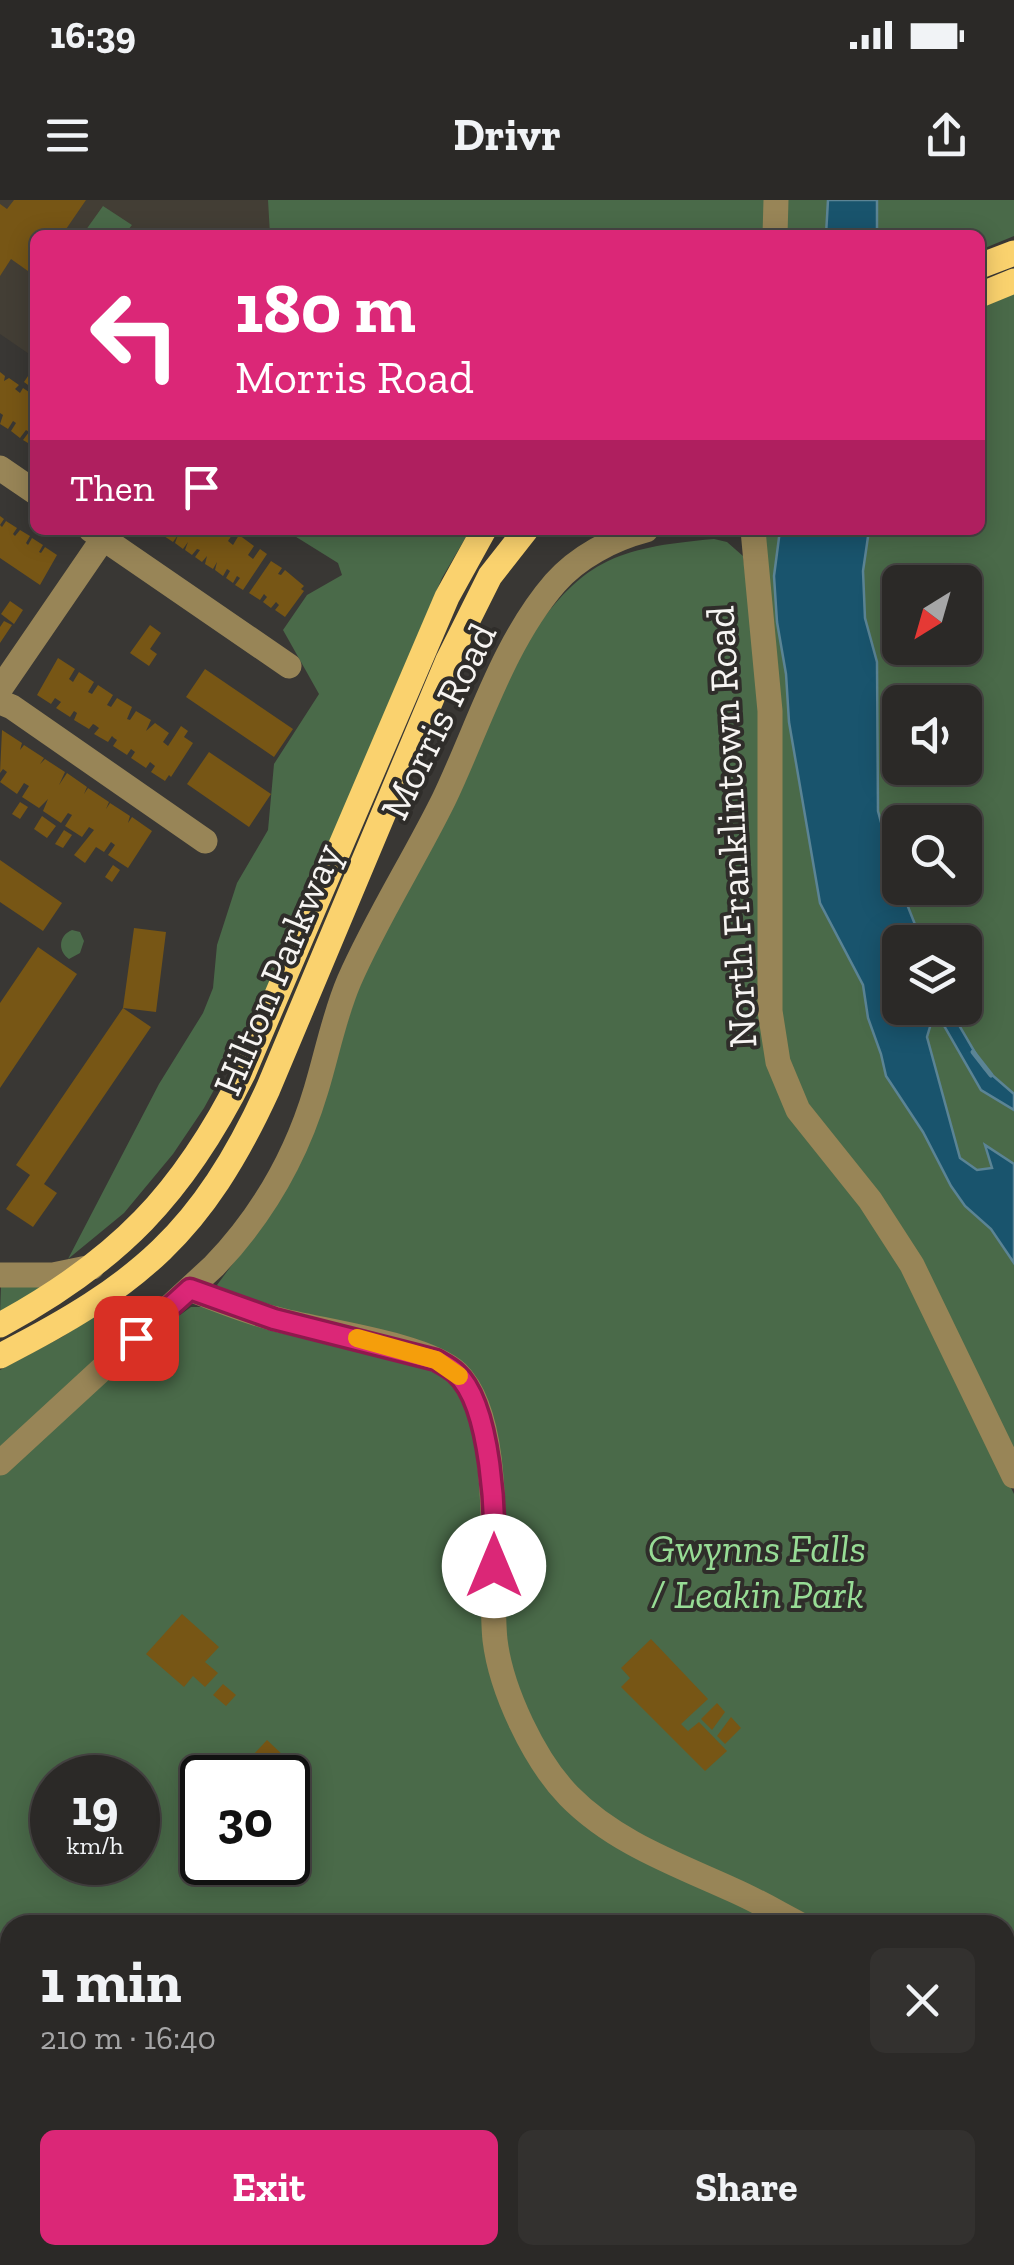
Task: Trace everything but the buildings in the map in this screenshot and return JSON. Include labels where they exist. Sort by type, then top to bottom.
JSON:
[{"type":"main road","points":[[985,264],[1014,253]]},
{"type":"main road","points":[[985,293],[1014,282]]},
{"type":"main road","name":"Hilton Parkway","points":[[0,1325],[92,1268],[142,1224],[190,1167],[220,1120],[439,614],[481,535]]},
{"type":"main road","name":"Hilton Parkway","points":[[0,1356],[132,1277],[184,1229],[216,1188],[242,1145],[268,1089],[448,660],[490,576],[522,535]]},
{"type":"street","points":[[775,230],[776,200]]},
{"type":"street","points":[[0,468],[30,489]]},
{"type":"street","points":[[0,689],[100,535]]},
{"type":"street","points":[[104,535],[290,666]]},
{"type":"street","name":"Morris Road","points":[[0,1462],[190,1289],[242,1236],[284,1169],[308,1112],[348,983],[444,798],[531,617],[557,581],[579,561],[633,535]]},
{"type":"street","name":"North Franklintown Road","points":[[753,535],[770,711],[770,1011],[778,1062],[798,1110],[870,1200],[912,1265],[1014,1476]]},
{"type":"street","points":[[0,702],[205,841]]},
{"type":"street","points":[[0,1276],[92,1268]]},
{"type":"street","points":[[190,1289],[274,1319],[422,1355],[458,1374],[480,1419],[492,1492],[495,1643],[504,1678],[543,1766],[598,1821],[642,1849],[781,1915]]},
{"type":"shaded area","points":[[0,200],[346,200],[331,230],[30,230],[30,355],[0,334]]},
{"type":"green space","points":[[268,200],[765,200],[764,230],[270,230]]},
{"type":"green space","points":[[785,200],[1014,200],[1014,236],[985,248],[985,230],[784,230]]},
{"type":"green space","points":[[103,206],[132,225],[128,230],[86,230]]},
{"type":"green space","points":[[1014,293],[1014,1461],[911,1253],[810,1118],[787,1072],[775,1010],[763,535],[985,535],[985,304]]},
{"type":"green space","points":[[293,535],[467,535],[442,578],[258,1010],[204,1108],[173,1154],[124,1213],[68,1259],[213,988],[217,945],[237,883],[268,830],[274,764],[319,694],[283,630],[307,595],[342,575],[338,563]]},
{"type":"green space","name":"Gwynns Falls / Leakin Park","points":[[714,539],[727,542],[743,556],[760,688],[776,1079],[902,1264],[1014,1494],[1014,1915],[788,1915],[632,1839],[557,1776],[506,1668],[468,1375],[225,1295],[217,1285],[272,1211],[322,1102],[360,982],[524,646],[544,617],[583,577],[625,554]]},
{"type":"green space","points":[[72,930],[80,932],[84,941],[80,953],[69,959],[61,943]]},
{"type":"green space","points":[[1,1286],[42,1287],[0,1315]]},
{"type":"green space","points":[[125,1297],[180,1315],[191,1307],[205,1307],[329,1344],[418,1361],[448,1375],[468,1408],[489,1506],[509,1724],[540,1780],[564,1806],[767,1915],[0,1915],[0,1370]]},
{"type":"water","points":[[828,200],[877,200],[877,230],[826,230]]},
{"type":"water","points":[[779,535],[868,535],[863,571],[865,618],[877,662],[882,905],[907,905],[915,925],[882,925],[882,1025],[931,1025],[927,1037],[960,1158],[977,1170],[992,1168],[985,1145],[1014,1164],[1014,1263],[991,1229],[965,1206],[951,1186],[923,1132],[886,1076],[868,1018],[863,985],[820,903],[789,722],[774,576]]},
{"type":"water","points":[[944,1025],[959,1025],[984,1068],[1014,1094],[1014,1110],[981,1090]]},
{"type":"waterway","points":[[973,1052],[991,1075]]},
{"type":"slow traffic","points":[[357,1338],[436,1360],[459,1376]]},
{"type":"route","points":[[136,1338],[190,1289],[274,1319],[406,1350],[436,1360],[458,1374],[480,1419],[496,1531],[494,1566]]}]
